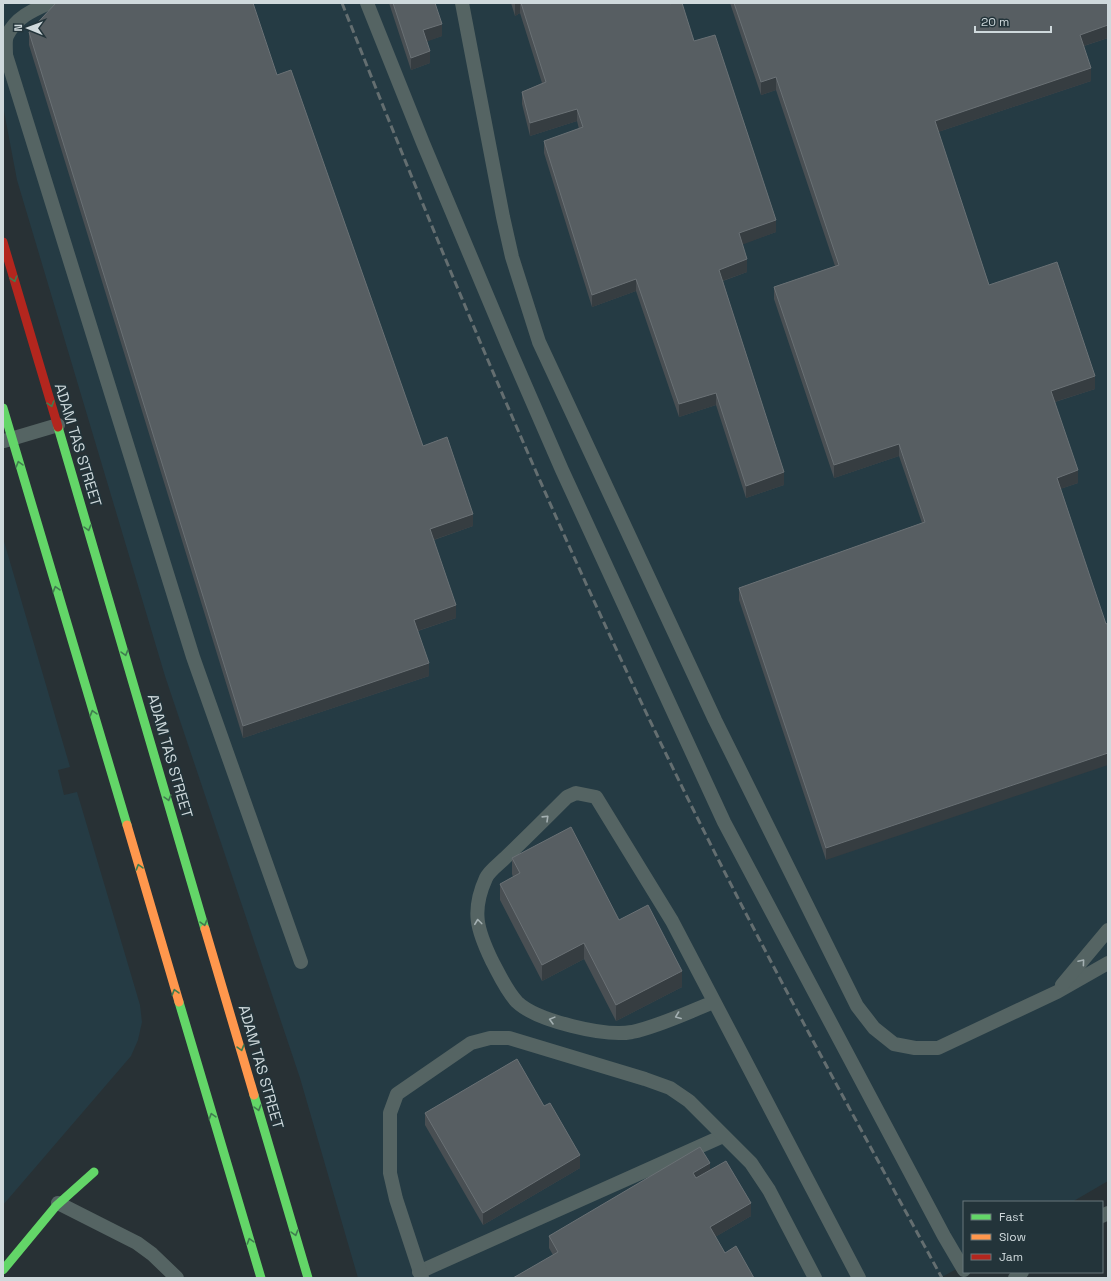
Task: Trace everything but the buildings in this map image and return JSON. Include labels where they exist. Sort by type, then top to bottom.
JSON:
[{"type":"main road","name":"ADAM TAS STREET","points":[[3,242],[308,1278]]},
{"type":"main road","points":[[3,408],[8,440],[261,1278]]},
{"type":"main road","points":[[3,1270],[37,1225],[74,1187],[94,1172]]},
{"type":"lane","points":[[49,3],[20,19],[14,26],[6,36],[6,55],[193,657],[301,962]]},
{"type":"lane","points":[[367,3],[426,150],[562,470],[724,822],[940,1229],[963,1268]]},
{"type":"lane","points":[[462,3],[512,257],[539,342],[711,712],[857,1006],[874,1028],[894,1044],[915,1048],[938,1048],[1057,992],[1108,963]]},
{"type":"lane","points":[[8,440],[58,425]]},
{"type":"lane","points":[[714,1002],[630,1032],[605,1031],[576,1027],[536,1014],[518,1003],[506,989],[480,936],[476,918],[486,876],[568,797],[576,793],[596,797],[672,921],[859,1278]]},
{"type":"lane","points":[[1057,992],[1108,930]]},
{"type":"lane","points":[[723,1136],[421,1275],[396,1199],[390,1173],[390,1113],[397,1094],[471,1043],[490,1038],[509,1038],[670,1088],[689,1101],[755,1168],[769,1190],[815,1278]]},
{"type":"lane","points":[[58,1203],[137,1243],[152,1254],[177,1278]]},
{"type":"shaded area","points":[[3,3],[1108,3],[1108,1181],[1074,1201],[963,1201],[963,1266],[940,1278],[358,1278],[300,1078],[165,676],[17,180],[3,106]]},
{"type":"shaded area","points":[[3,538],[70,767],[58,770],[64,795],[77,792],[140,1005],[142,1022],[138,1040],[131,1056],[3,1205]]},
{"type":"railway","points":[[342,3],[498,384],[624,665],[700,824],[767,955],[942,1278]]},
{"type":"traffic: fast","points":[[3,408],[127,825]]},
{"type":"traffic: fast","points":[[58,427],[205,929]]},
{"type":"traffic: fast","points":[[179,1002],[261,1278]]},
{"type":"traffic: fast","points":[[254,1095],[308,1278]]},
{"type":"traffic: fast","points":[[3,1270],[56,1206],[94,1172]]},
{"type":"traffic: slow","points":[[127,825],[179,1002]]},
{"type":"traffic: slow","points":[[205,929],[254,1095]]},
{"type":"traffic: jam","points":[[3,242],[58,427]]}]
